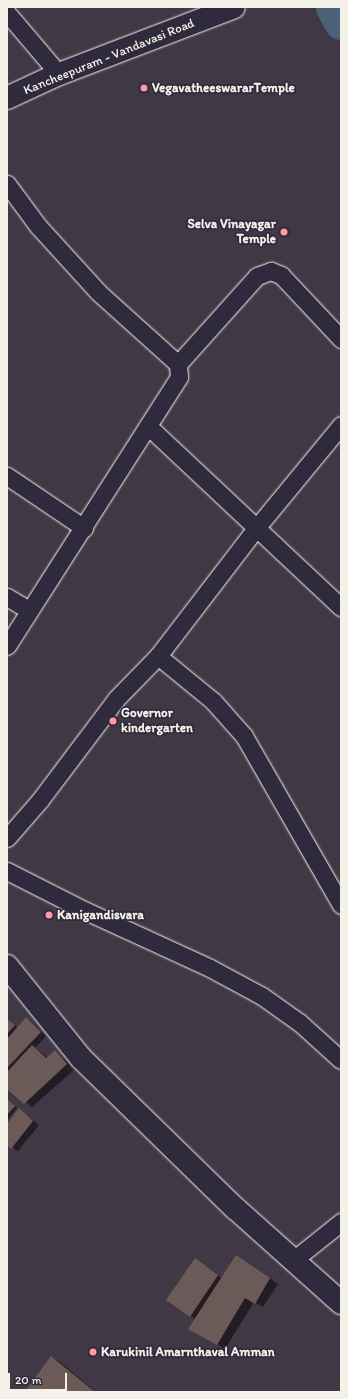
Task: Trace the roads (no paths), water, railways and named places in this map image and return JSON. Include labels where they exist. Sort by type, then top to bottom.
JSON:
[{"type":"main road","name":"Kancheepuram - Vandavasi Road","points":[[7,98],[59,74],[234,7]]},
{"type":"main road","points":[[7,966],[81,1058],[292,1261],[341,1302]]},
{"type":"street","points":[[7,13],[59,74]]},
{"type":"street","points":[[7,184],[38,226],[98,292],[178,364],[179,377],[84,528],[29,610],[7,646]]},
{"type":"street","points":[[178,364],[257,276],[271,271],[281,275],[341,339]]},
{"type":"street","points":[[7,838],[40,800],[116,698],[158,656],[257,527],[341,425]]},
{"type":"street","points":[[148,426],[341,607]]},
{"type":"street","points":[[7,476],[84,528]]},
{"type":"street","points":[[7,597],[29,610]]},
{"type":"street","points":[[158,656],[213,701],[244,736],[341,905]]},
{"type":"street","points":[[7,870],[86,911],[210,968],[262,996],[300,1023],[341,1060]]},
{"type":"street","points":[[292,1261],[341,1222]]},
{"type":"waterway","points":[[333,7],[341,22]]},
{"type":"place","name":"VegavatheeswararTemple","points":[[144,88]]},
{"type":"place","name":"Selva Vinayagar Temple","points":[[284,232]]},
{"type":"place","name":"Governor kindergarten","points":[[113,721]]},
{"type":"place","name":"Kanigandisvara","points":[[49,915]]},
{"type":"place","name":"Karukinil Amarnthaval Amman","points":[[93,1352]]}]
